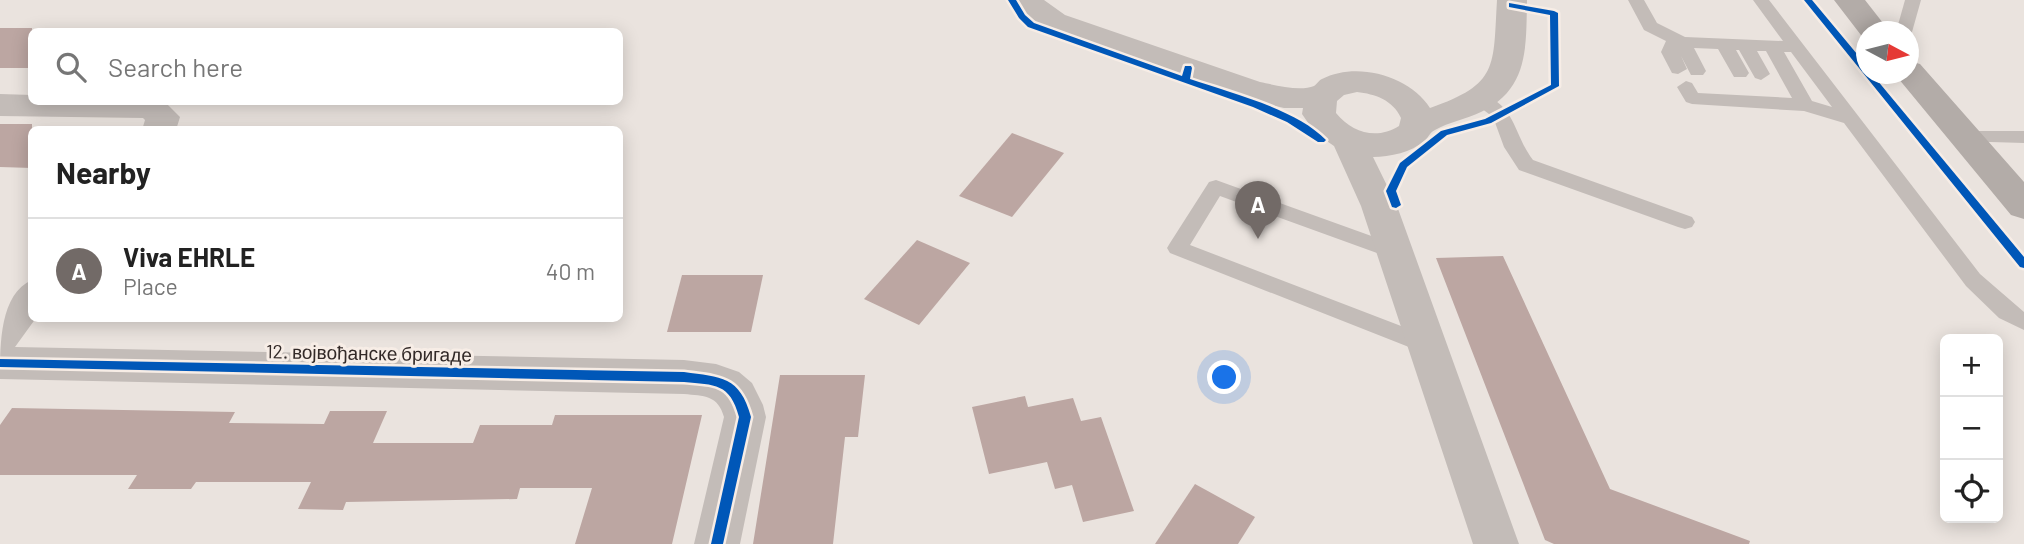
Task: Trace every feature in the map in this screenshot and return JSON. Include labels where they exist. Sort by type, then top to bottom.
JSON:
[{"type":"main road","points":[[1849,0],[1866,21]]},
{"type":"main road","points":[[1919,84],[2024,206]]},
{"type":"street","points":[[1029,0],[1037,11],[1054,22],[1254,91],[1331,120],[1386,145],[1407,138],[1414,114],[1403,96],[1382,86],[1357,82],[1335,86],[1331,120],[1376,197],[1496,544]]},
{"type":"street","points":[[1414,114],[1472,102],[1499,85],[1506,70],[1512,0]]},
{"type":"street","points":[[0,105],[151,107],[163,117],[160,126]]},
{"type":"street","points":[[1376,197],[1381,159],[1386,145]]},
{"type":"street","points":[[0,336],[28,300]]},
{"type":"street","name":"12. војвођанске бригаде","points":[[0,363],[684,377],[711,380],[735,389],[742,400],[745,417],[717,544]]},
{"type":"lane","points":[[1636,0],[1650,26],[1682,41],[1795,47]]},
{"type":"lane","points":[[1761,0],[1973,280],[2007,312],[2024,322]]},
{"type":"lane","points":[[1907,21],[1913,0]]},
{"type":"lane","points":[[1678,69],[1670,52],[1671,45],[1682,41]]},
{"type":"lane","points":[[1682,41],[1696,71]]},
{"type":"lane","points":[[1724,44],[1740,73]]},
{"type":"lane","points":[[1745,45],[1760,74]]},
{"type":"lane","points":[[1772,46],[1805,105]]},
{"type":"lane","points":[[1686,87],[1692,98],[1708,94],[1763,97],[1805,105],[1849,118]]},
{"type":"lane","points":[[1472,102],[1501,114],[1513,147],[1526,165],[1685,222]]},
{"type":"lane","points":[[1964,137],[2024,137]]},
{"type":"lane","points":[[1395,252],[1216,187],[1177,248],[1427,345]]},
{"type":"building","points":[[0,28],[28,28],[28,68],[0,68]]},
{"type":"building","points":[[0,124],[32,124],[28,126],[28,168],[0,167]]},
{"type":"building","points":[[1012,133],[1064,153],[1012,217],[959,196]]},
{"type":"building","points":[[917,240],[970,263],[919,325],[864,299]]},
{"type":"building","points":[[1503,256],[1610,489],[1750,541],[1749,544],[1554,544],[1545,540],[1436,258]]},
{"type":"building","points":[[682,275],[763,275],[751,332],[667,332]]},
{"type":"building","points":[[780,375],[865,375],[858,437],[845,437],[833,544],[753,544]]},
{"type":"building","points":[[1025,396],[1028,407],[1073,398],[1081,421],[1101,417],[1134,511],[1083,522],[1072,485],[1055,489],[1047,462],[989,474],[972,407]]},
{"type":"building","points":[[12,408],[235,412],[229,423],[324,424],[330,411],[387,411],[373,443],[473,443],[480,425],[552,425],[555,415],[702,415],[672,544],[575,544],[592,488],[520,488],[517,499],[346,502],[343,510],[298,509],[311,482],[196,482],[191,489],[128,489],[137,475],[0,475],[0,425]]},
{"type":"building","points":[[1195,484],[1255,517],[1238,544],[1155,544]]},
{"type":"cycle path","points":[[1012,0],[1031,25],[1185,80]]},
{"type":"cycle path","points":[[1808,0],[1856,59]]},
{"type":"cycle path","points":[[1396,205],[1391,191],[1403,165],[1444,133],[1488,121],[1555,86],[1554,13],[1512,5]]},
{"type":"cycle path","points":[[1188,68],[1185,80],[1273,112],[1321,140]]},
{"type":"cycle path","points":[[1876,84],[2024,264]]},
{"type":"cycle path","points":[[0,363],[684,377],[716,381],[737,395],[745,417],[717,544]]},
{"type":"place","name":"Viva EHRLE","points":[[1258,239]]}]
